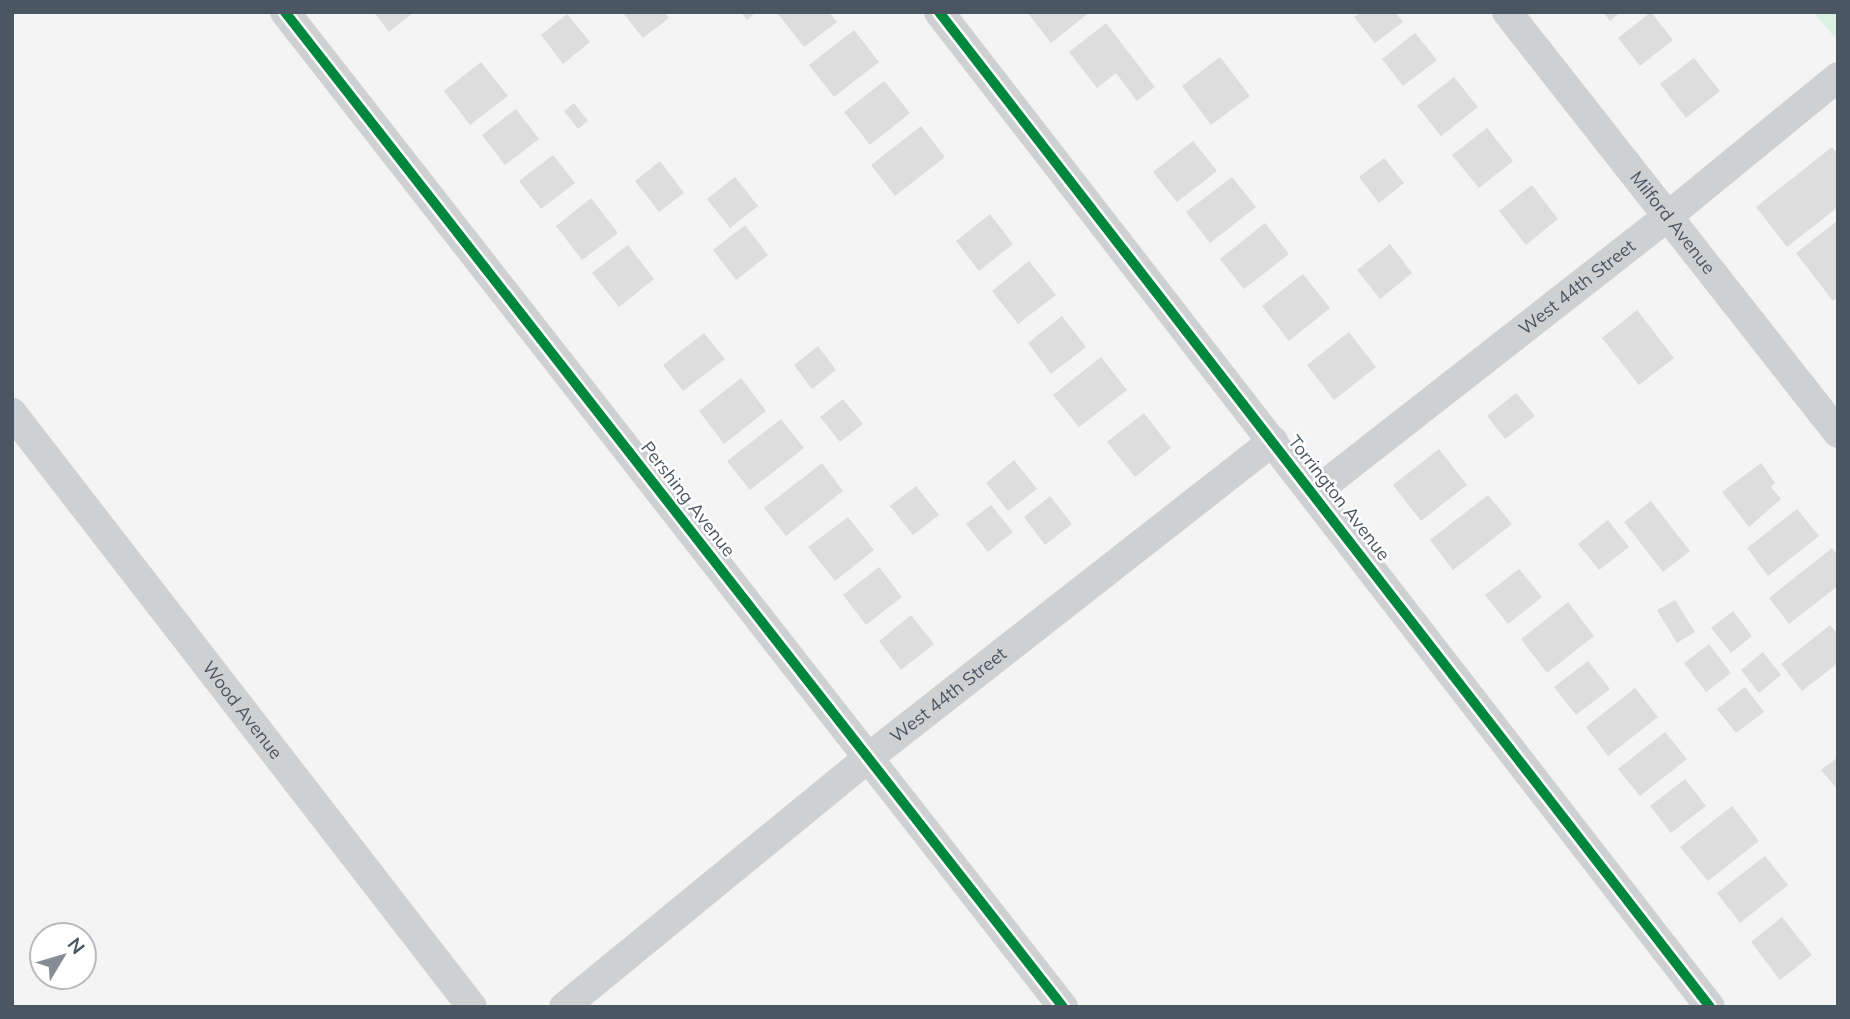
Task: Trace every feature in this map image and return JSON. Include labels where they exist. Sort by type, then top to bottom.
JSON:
[{"type":"street","name":"Pershing Avenue","points":[[285,12],[1063,1007]]},
{"type":"street","name":"Torrington Avenue","points":[[939,12],[1710,1007]]},
{"type":"street","name":"Milford Avenue","points":[[1507,12],[1838,433]]},
{"type":"street","name":"West 44th Street","points":[[1314,493],[1667,217],[1838,77]]},
{"type":"street","name":"Wood Avenue","points":[[12,413],[472,1007]]},
{"type":"street","name":"West 44th Street","points":[[564,1007],[868,758],[1273,441]]},
{"type":"green space","points":[[1814,12],[1838,12],[1838,42]]},
{"type":"building","points":[[374,12],[414,12],[389,32]]},
{"type":"building","points":[[664,12],[669,18],[643,38],[624,14]]},
{"type":"building","points":[[741,12],[756,12],[747,20]]},
{"type":"building","points":[[829,12],[837,22],[804,47],[778,14]]},
{"type":"building","points":[[1027,12],[1090,12],[1051,43]]},
{"type":"building","points":[[1361,12],[1395,12],[1403,22],[1375,43],[1354,17]]},
{"type":"building","points":[[1603,12],[1621,12],[1610,21]]},
{"type":"building","points":[[1651,12],[1673,40],[1640,66],[1618,38]]},
{"type":"building","points":[[567,14],[590,42],[563,64],[541,35]]},
{"type":"building","points":[[1106,23],[1155,87],[1137,101],[1116,73],[1097,88],[1069,52]]},
{"type":"building","points":[[854,30],[879,62],[834,97],[809,65]]},
{"type":"building","points":[[1415,33],[1437,60],[1403,86],[1382,59]]},
{"type":"building","points":[[1220,57],[1250,96],[1211,125],[1182,86]]},
{"type":"building","points":[[1694,58],[1720,91],[1686,118],[1660,84]]},
{"type":"building","points":[[481,62],[508,96],[470,125],[444,91]]},
{"type":"building","points":[[1454,77],[1478,107],[1441,136],[1417,106]]},
{"type":"building","points":[[884,81],[910,113],[870,145],[844,112]]},
{"type":"building","points":[[574,103],[588,121],[578,129],[564,111]]},
{"type":"building","points":[[516,109],[539,139],[505,165],[482,135]]},
{"type":"building","points":[[921,126],[945,157],[895,196],[871,165]]},
{"type":"building","points":[[1487,128],[1513,161],[1479,188],[1452,155]]},
{"type":"building","points":[[1193,141],[1217,171],[1177,202],[1153,172]]},
{"type":"building","points":[[1832,147],[1838,154],[1838,207],[1787,247],[1756,207]]},
{"type":"building","points":[[553,155],[575,183],[541,209],[519,181]]},
{"type":"building","points":[[1384,158],[1404,183],[1379,203],[1359,177]]},
{"type":"building","points":[[660,161],[684,193],[659,212],[635,181]]},
{"type":"building","points":[[735,177],[758,206],[730,228],[707,199]]},
{"type":"building","points":[[1232,177],[1256,207],[1210,243],[1186,212]]},
{"type":"building","points":[[1532,185],[1558,219],[1526,245],[1499,211]]},
{"type":"building","points":[[591,198],[618,233],[582,260],[556,226]]},
{"type":"building","points":[[990,214],[1013,244],[979,271],[956,241]]},
{"type":"building","points":[[1838,220],[1838,297],[1833,301],[1796,253]]},
{"type":"building","points":[[1265,223],[1289,254],[1244,289],[1220,259]]},
{"type":"building","points":[[745,225],[768,255],[736,280],[713,250]]},
{"type":"building","points":[[1390,244],[1412,273],[1380,299],[1357,270]]},
{"type":"building","points":[[628,245],[654,279],[619,307],[592,273]]},
{"type":"building","points":[[1029,261],[1056,295],[1018,324],[992,291]]},
{"type":"building","points":[[1303,274],[1330,308],[1289,341],[1262,306]]},
{"type":"building","points":[[1637,310],[1674,358],[1639,385],[1602,338]]},
{"type":"building","points":[[1062,316],[1086,347],[1051,374],[1028,343]]},
{"type":"building","points":[[1349,332],[1376,367],[1334,400],[1307,365]]},
{"type":"building","points":[[704,333],[725,359],[683,391],[663,365]]},
{"type":"building","points":[[818,346],[836,370],[812,389],[794,365]]},
{"type":"building","points":[[1101,357],[1127,390],[1079,427],[1053,395]]},
{"type":"building","points":[[741,378],[766,411],[724,444],[699,411]]},
{"type":"building","points":[[1516,393],[1535,416],[1505,439],[1487,416]]},
{"type":"building","points":[[843,399],[863,424],[840,442],[820,417]]},
{"type":"building","points":[[1144,413],[1171,448],[1135,477],[1107,442]]},
{"type":"building","points":[[781,419],[804,448],[750,490],[727,461]]},
{"type":"building","points":[[1439,449],[1467,485],[1421,521],[1393,485]]},
{"type":"building","points":[[1014,460],[1037,489],[1008,511],[986,483]]},
{"type":"building","points":[[822,463],[843,491],[786,536],[764,508]]},
{"type":"building","points":[[1761,463],[1775,483],[1771,487],[1781,499],[1749,527],[1722,492]]},
{"type":"building","points":[[916,486],[939,515],[913,535],[890,506]]},
{"type":"building","points":[[1488,495],[1512,524],[1453,570],[1430,540]]},
{"type":"building","points":[[1050,496],[1072,524],[1045,545],[1024,517]]},
{"type":"building","points":[[1651,501],[1690,551],[1663,572],[1624,522]]},
{"type":"building","points":[[991,505],[1013,532],[988,552],[966,524]]},
{"type":"building","points":[[1797,509],[1819,536],[1768,576],[1747,548]]},
{"type":"building","points":[[848,517],[874,550],[835,581],[808,547]]},
{"type":"building","points":[[1608,520],[1629,547],[1599,570],[1578,544]]},
{"type":"building","points":[[1832,548],[1838,555],[1838,586],[1789,624],[1769,598]]},
{"type":"building","points":[[879,567],[902,597],[866,625],[843,595]]},
{"type":"building","points":[[1519,569],[1542,597],[1508,624],[1485,595]]},
{"type":"building","points":[[1675,600],[1695,632],[1677,643],[1657,610]]},
{"type":"building","points":[[1568,602],[1594,636],[1547,673],[1521,639]]},
{"type":"building","points":[[1733,611],[1752,636],[1731,653],[1711,628]]},
{"type":"building","points":[[911,615],[934,644],[901,670],[879,641]]},
{"type":"building","points":[[1830,625],[1838,634],[1838,663],[1802,691],[1781,664]]},
{"type":"building","points":[[1709,644],[1731,673],[1706,692],[1684,663]]},
{"type":"building","points":[[1763,652],[1781,675],[1759,693],[1741,670]]},
{"type":"building","points":[[1588,661],[1610,689],[1576,715],[1554,687]]},
{"type":"building","points":[[1745,687],[1764,712],[1736,733],[1717,709]]},
{"type":"building","points":[[1635,688],[1658,717],[1608,756],[1586,727]]},
{"type":"building","points":[[1665,732],[1687,759],[1640,796],[1618,769]]},
{"type":"building","points":[[1838,757],[1838,790],[1821,770]]},
{"type":"building","points":[[1685,779],[1706,806],[1671,833],[1650,806]]},
{"type":"building","points":[[1732,806],[1759,841],[1708,881],[1680,847]]},
{"type":"building","points":[[1765,856],[1788,885],[1740,923],[1717,893]]},
{"type":"building","points":[[1782,917],[1812,955],[1780,980],[1751,942]]},
{"type":"cycle path","points":[[285,12],[1063,1007]]},
{"type":"cycle path","points":[[939,12],[1710,1007]]}]
